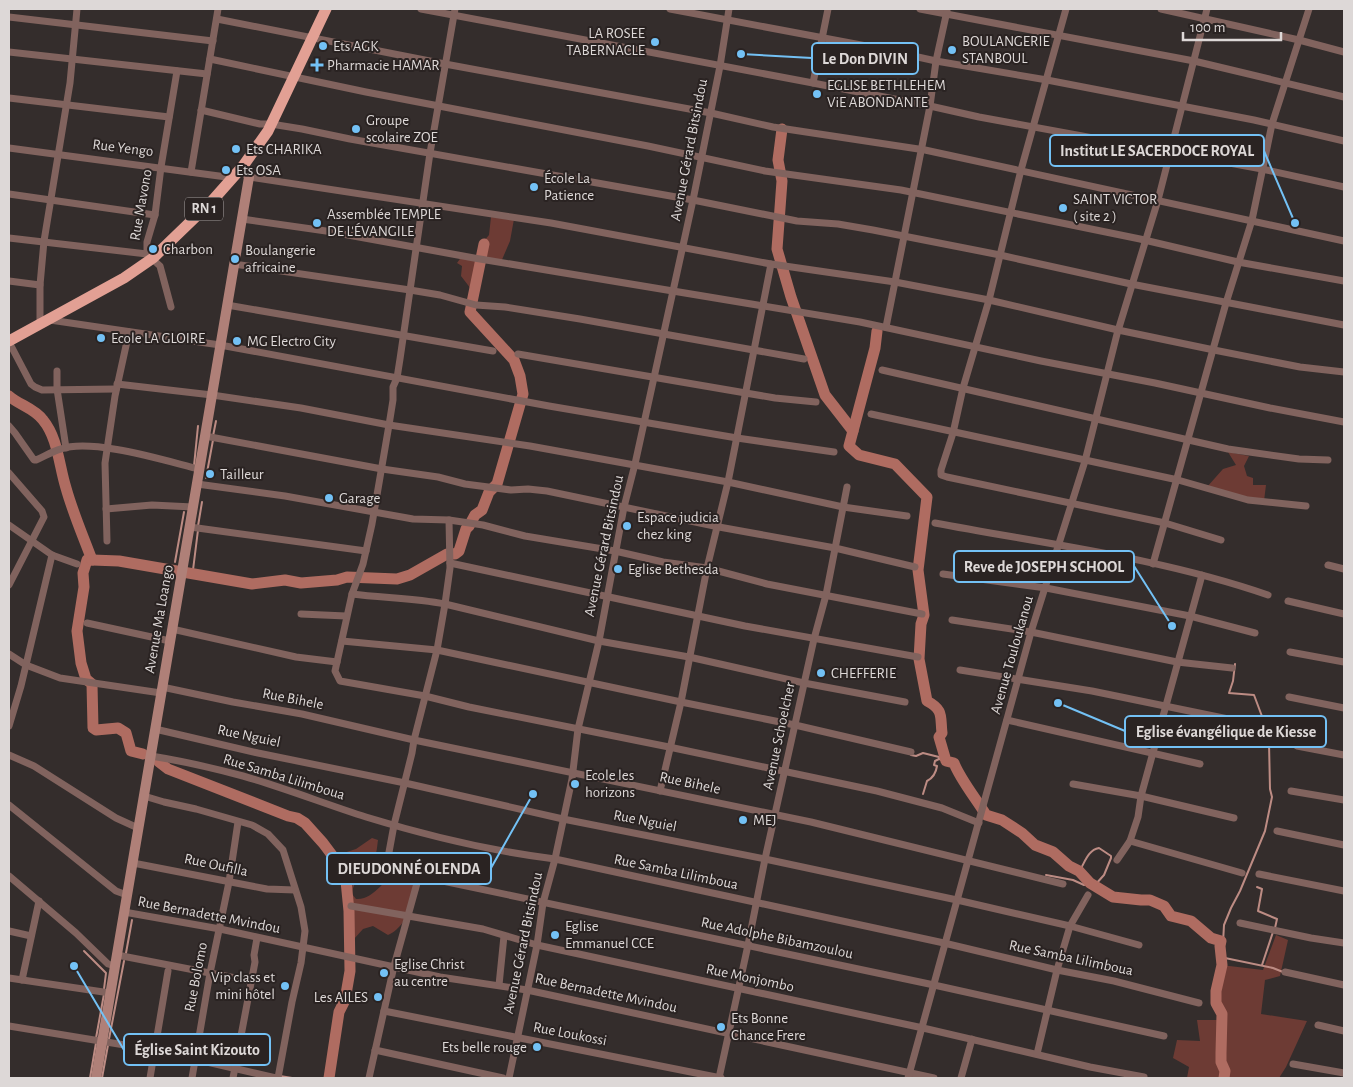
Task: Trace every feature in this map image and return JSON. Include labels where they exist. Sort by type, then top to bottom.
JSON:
[{"type":"highway","name":"RN 1","points":[[9,342],[124,278],[234,178],[246,171],[271,124],[325,9]]},
{"type":"main road","name":"Avenue Ma Loango","points":[[96,1078],[242,219],[246,171]]},
{"type":"street","points":[[77,9],[67,105],[44,242],[40,285],[45,322],[220,345],[737,438],[834,452]]},
{"type":"street","points":[[191,172],[218,9]]},
{"type":"street","points":[[421,9],[454,12],[979,117],[1262,169],[1344,188]]},
{"type":"street","points":[[670,9],[1272,124],[1344,141]]},
{"type":"street","name":"Avenue Gérard Bitsindou","points":[[509,1078],[537,945],[543,903],[563,819],[578,729],[599,641],[624,508],[694,200],[729,9]]},
{"type":"street","points":[[813,83],[828,9]]},
{"type":"street","points":[[920,9],[947,11],[1194,61],[1344,97]]},
{"type":"street","points":[[1066,9],[1021,170],[989,300],[963,388],[941,475],[1165,523],[1221,540]]},
{"type":"street","points":[[1162,9],[1344,52]]},
{"type":"street","name":"Avenue Touloukanou","points":[[909,1076],[1031,632],[1085,461],[1118,330],[1158,200],[1207,9]]},
{"type":"street","points":[[1153,564],[1226,303],[1252,220],[1272,124],[1309,9]]},
{"type":"street","points":[[886,327],[947,11]]},
{"type":"street","points":[[454,12],[430,153],[404,335],[397,378],[393,387],[393,400],[382,469],[366,551],[346,616],[336,662],[335,672],[340,681],[425,696],[877,791],[942,808],[979,823]]},
{"type":"street","points":[[9,17],[213,41]]},
{"type":"street","points":[[217,19],[445,64],[711,113],[773,127],[921,150],[1344,241]]},
{"type":"street","points":[[9,52],[208,74]]},
{"type":"street","points":[[210,59],[292,77],[773,172],[856,182],[912,192],[1145,240],[1238,262],[1344,281]]},
{"type":"street","name":"Rue Mavono","points":[[150,256],[148,238],[155,215],[177,71]]},
{"type":"street","points":[[9,98],[169,117]]},
{"type":"street","points":[[202,110],[260,124],[271,124],[694,200],[797,221],[838,224],[904,236],[1131,284],[1344,325]]},
{"type":"street","name":"Rue Yengo","points":[[9,148],[234,178]]},
{"type":"street","points":[[246,171],[551,223],[771,264],[895,282],[989,300],[1214,350],[1300,367],[1344,372]]},
{"type":"street","points":[[9,194],[155,215]]},
{"type":"street","points":[[242,219],[326,231],[886,327],[1344,422]]},
{"type":"street","points":[[9,238],[150,256],[160,266],[171,306]]},
{"type":"street","points":[[234,264],[410,290],[440,295],[476,305],[504,307],[571,318],[804,359]]},
{"type":"street","points":[[660,791],[681,702],[707,568],[728,482],[771,264]]},
{"type":"street","points":[[9,281],[40,285]]},
{"type":"street","points":[[227,305],[493,351]]},
{"type":"street","points":[[107,541],[106,463],[117,387],[128,332]]},
{"type":"street","points":[[9,342],[32,384],[39,389],[117,387],[212,395],[301,408],[389,425],[635,464],[843,507],[907,516]]},
{"type":"street","points":[[518,354],[746,393],[816,402]]},
{"type":"street","points":[[882,370],[1236,450],[1299,459],[1328,460]]},
{"type":"street","points":[[57,371],[57,390],[66,448]]},
{"type":"street","points":[[871,414],[1178,480],[1248,500],[1306,506]]},
{"type":"street","points":[[9,426],[34,460],[66,448],[85,446],[108,448],[200,469]]},
{"type":"street","points":[[205,436],[382,469],[438,477],[465,484],[511,490],[547,491],[718,527],[835,548],[915,568]]},
{"type":"street","points":[[9,473],[44,514],[44,519],[10,580]]},
{"type":"street","points":[[197,484],[285,496],[424,520],[449,520],[483,525],[525,536],[615,551],[663,562],[707,568],[767,584],[922,614]]},
{"type":"street","name":"Avenue Schoelcher","points":[[720,1078],[765,858],[814,639],[826,595],[847,487]]},
{"type":"street","points":[[106,509],[152,505],[193,507]]},
{"type":"street","points":[[394,825],[437,650],[450,570],[449,520]]},
{"type":"street","points":[[935,523],[1153,564],[1226,581],[1268,595]]},
{"type":"street","points":[[9,525],[33,540],[52,556],[77,564]]},
{"type":"street","points":[[190,526],[366,551]]},
{"type":"street","points":[[9,726],[10,714],[26,665],[52,556]]},
{"type":"street","points":[[450,563],[698,616],[918,657]]},
{"type":"street","points":[[1328,565],[1344,569]]},
{"type":"street","points":[[943,574],[1046,588],[1190,616],[1255,633]]},
{"type":"street","points":[[1117,860],[1130,841],[1138,817],[1152,752],[1202,575]]},
{"type":"street","points":[[352,594],[445,604],[599,641],[689,657],[804,683],[905,702]]},
{"type":"street","points":[[1288,601],[1344,614]]},
{"type":"street","points":[[301,614],[346,616]]},
{"type":"street","points":[[952,620],[1031,632],[1177,662],[1232,668]]},
{"type":"street","points":[[87,623],[170,641]]},
{"type":"street","points":[[172,630],[296,657],[336,662]]},
{"type":"street","points":[[342,641],[437,650],[681,702],[796,724],[911,752]]},
{"type":"street","points":[[1290,652],[1344,662]]},
{"type":"street","name":"Rue Bihele","points":[[9,654],[26,665],[60,678],[162,690],[302,714],[414,740],[820,824],[1063,884]]},
{"type":"street","points":[[960,670],[1019,678],[1165,705],[1233,720]]},
{"type":"street","points":[[1289,697],[1344,708]]},
{"type":"street","points":[[1007,720],[1200,764]]},
{"type":"street","name":"Rue Nguiel","points":[[155,729],[258,753],[405,782],[563,819],[765,858],[957,900],[1070,926],[1139,945]]},
{"type":"street","points":[[1297,746],[1344,755]]},
{"type":"street","points":[[9,756],[34,766],[116,818],[138,828]]},
{"type":"street","name":"Rue Samba Lilimboua","points":[[151,756],[244,776],[394,825],[452,841],[520,855],[555,859],[944,943],[1057,970],[1114,981],[1198,1003]]},
{"type":"street","points":[[1073,784],[1141,796],[1234,818]]},
{"type":"street","points":[[1291,791],[1344,800]]},
{"type":"street","points":[[9,1026],[155,1050],[277,1078],[302,963],[305,922],[302,907],[294,890],[283,850],[268,834],[252,825],[144,796]]},
{"type":"street","points":[[9,805],[116,891],[127,895]]},
{"type":"street","name":"Rue Bolomo","points":[[192,1078],[210,973],[229,882],[238,822]]},
{"type":"street","name":"Rue Adolphe Bibamzoulou","points":[[394,825],[387,863],[419,876],[748,945],[1164,1036]]},
{"type":"street","points":[[1277,831],[1344,845]]},
{"type":"street","points":[[1130,841],[1242,873]]},
{"type":"street","name":"Rue Oufilla","points":[[133,863],[266,889],[294,890]]},
{"type":"street","points":[[1259,874],[1344,892]]},
{"type":"street","points":[[9,876],[108,964],[116,961],[210,973],[251,981]]},
{"type":"street","points":[[369,1078],[394,966],[419,876]]},
{"type":"street","points":[[1037,1054],[1057,970],[1070,926],[1088,895]]},
{"type":"street","points":[[22,980],[39,901]]},
{"type":"street","name":"Rue Monjombo","points":[[351,906],[483,929],[537,945],[1144,1077]]},
{"type":"street","name":"Rue Bernadette Mvindou","points":[[124,912],[220,929],[440,977],[528,990],[909,1076],[934,1078]]},
{"type":"street","points":[[1240,923],[1344,943]]},
{"type":"street","points":[[9,931],[32,936]]},
{"type":"street","points":[[499,985],[504,936]]},
{"type":"street","points":[[233,1078],[257,938]]},
{"type":"street","points":[[150,1078],[168,970]]},
{"type":"street","points":[[1285,972],[1344,985]]},
{"type":"street","points":[[9,978],[110,993]]},
{"type":"street","name":"Rue Loukossi","points":[[384,1011],[720,1078]]},
{"type":"street","points":[[1318,1026],[1344,1031]]},
{"type":"street","points":[[961,1078],[972,1039]]},
{"type":"street","points":[[375,1050],[503,1078]]},
{"type":"street","points":[[1293,1064],[1344,1073]]},
{"type":"shaded area","points":[[491,217],[514,219],[510,241],[501,262],[478,264],[476,275],[478,290],[471,289],[461,276],[462,266],[457,263],[462,256],[476,259],[479,253],[485,251],[483,242],[489,235]]},
{"type":"shaded area","points":[[1228,452],[1249,456],[1244,466],[1247,476],[1253,478],[1253,485],[1266,485],[1264,501],[1207,487],[1223,469],[1236,465]]},
{"type":"shaded area","points":[[372,838],[378,840],[376,853],[355,884],[352,894],[356,899],[365,898],[387,880],[401,874],[409,878],[419,889],[403,922],[394,932],[388,935],[373,926],[363,929],[354,939],[350,932],[344,877],[336,861],[337,855],[356,849]]},
{"type":"shaded area","points":[[1276,935],[1288,940],[1280,976],[1265,980],[1261,1014],[1307,1021],[1286,1067],[1279,1078],[1187,1078],[1189,1067],[1173,1058],[1177,1040],[1200,1041],[1197,1020],[1218,1020],[1221,965],[1263,970]]},
{"type":"waterway","points":[[782,129],[778,160],[782,181],[777,249],[791,297],[825,395],[853,431]]},
{"type":"waterway","points":[[92,560],[119,561],[252,584],[285,580],[301,583],[337,580],[347,577],[397,579],[410,575],[447,554],[455,554],[459,551],[466,529],[475,515],[482,510],[489,492],[497,484],[523,394],[520,376],[514,360],[470,312],[484,244]]},
{"type":"waterway","points":[[877,331],[875,348],[849,446],[859,455],[895,464],[927,497],[918,570],[924,615],[921,624],[919,659],[927,701],[936,707],[940,714],[942,733],[939,737],[946,761],[954,763],[964,783],[986,815],[1002,820],[1022,833],[1035,845],[1053,852],[1069,866],[1079,871],[1090,883],[1113,897],[1150,900],[1164,906],[1171,916],[1191,921],[1211,938],[1221,941],[1222,965],[1216,991],[1216,1003],[1222,1014],[1221,1062],[1225,1071],[1224,1078]]},
{"type":"waterway","points":[[9,396],[35,412],[48,427],[55,444],[72,506],[92,560],[87,560],[83,573],[84,587],[77,631],[81,663],[86,679],[92,684],[93,728],[96,730],[118,728],[126,733],[131,751],[143,754]]},
{"type":"waterway","points":[[213,436],[216,421]]},
{"type":"waterway","points":[[194,466],[198,426]]},
{"type":"waterway","points":[[206,478],[213,440]]},
{"type":"waterway","points":[[198,526],[202,502]]},
{"type":"waterway","points":[[175,562],[184,512]]},
{"type":"waterway","points":[[193,570],[198,530]]},
{"type":"waterway","points":[[1223,943],[1224,925],[1265,831],[1272,797],[1270,789],[1269,743],[1273,739],[1273,722],[1263,719],[1254,695],[1229,693],[1235,664]]},
{"type":"waterway","points":[[911,755],[916,756],[923,753],[946,761]]},
{"type":"waterway","points":[[923,794],[927,781],[933,777],[936,771],[935,761],[939,759]]},
{"type":"waterway","points":[[159,762],[168,769],[297,818],[305,823],[332,855],[346,881],[349,911],[350,971],[345,1000],[339,1012],[329,1078]]},
{"type":"waterway","points":[[1080,870],[1087,857],[1095,849],[1099,848],[1111,856],[1104,875],[1095,885]]},
{"type":"waterway","points":[[1046,875],[1073,880],[1084,885],[1088,883]]},
{"type":"waterway","points":[[1257,887],[1262,889],[1258,911],[1277,919],[1275,928]]},
{"type":"waterway","points":[[126,953],[132,920]]},
{"type":"waterway","points":[[1262,965],[1273,932]]},
{"type":"waterway","points":[[84,951],[106,973],[104,989]]},
{"type":"waterway","points":[[1225,958],[1273,968],[1283,972]]},
{"type":"waterway","points":[[109,1039],[124,961]]},
{"type":"waterway","points":[[96,1038],[104,994]]},
{"type":"waterway","points":[[90,1078],[96,1043]]},
{"type":"waterway","points":[[102,1078],[108,1045]]},
{"type":"waterway","points":[[280,1076],[292,1078]]},
{"type":"place","name":"LA ROSEE TABERNACLE","points":[[655,42]]},
{"type":"place","name":"Ets AGK","points":[[323,46]]},
{"type":"place","name":"BOULANGERIE STANBOUL","points":[[952,50]]},
{"type":"place","name":"Le Don DIVIN","points":[[741,54]]},
{"type":"place","name":"Pharmacie HAMAR","points":[[317,65]]},
{"type":"place","name":"EGLISE BETHLEHEM ViE ABONDANTE","points":[[817,94]]},
{"type":"place","name":"Groupe scolaire ZOE","points":[[356,129]]},
{"type":"place","name":"Ets CHARIKA","points":[[236,149]]},
{"type":"place","name":"Ets OSA","points":[[226,170]]},
{"type":"place","name":"École La Patience","points":[[534,187]]},
{"type":"place","name":"SAINT VICTOR ( site 2 )","points":[[1063,208]]},
{"type":"place","name":"Assemblée TEMPLE DE L'ÉVANGILE","points":[[317,223]]},
{"type":"place","name":"Institut LE SACERDOCE ROYAL","points":[[1295,223]]},
{"type":"place","name":"Charbon","points":[[153,249]]},
{"type":"place","name":"Boulangerie africaine","points":[[235,259]]},
{"type":"place","name":"Ecole LA GLOIRE","points":[[101,338]]},
{"type":"place","name":"MG Electro City","points":[[237,341]]},
{"type":"place","name":"Tailleur","points":[[210,474]]},
{"type":"place","name":"Garage","points":[[329,498]]},
{"type":"place","name":"Espace judicia chez king","points":[[627,526]]},
{"type":"place","name":"Eglise Bethesda","points":[[618,569]]},
{"type":"place","name":"Reve de JOSEPH SCHOOL","points":[[1172,626]]},
{"type":"place","name":"CHEFFERIE","points":[[821,673]]},
{"type":"place","name":"Eglise évangélique de Kiesse","points":[[1058,703]]},
{"type":"place","name":"Ecole les horizons","points":[[575,784]]},
{"type":"place","name":"DIEUDONNÉ OLENDA","points":[[533,794]]},
{"type":"place","name":"MEJ","points":[[743,820]]},
{"type":"place","name":"Eglise Emmanuel CCE","points":[[555,935]]},
{"type":"place","name":"Église Saint Kizouto","points":[[74,966]]},
{"type":"place","name":"Eglise Christ au centre","points":[[384,973]]},
{"type":"place","name":"Vip class et mini hôtel","points":[[285,986]]},
{"type":"place","name":"Les AILES","points":[[378,997]]},
{"type":"place","name":"Ets Bonne Chance Frere","points":[[721,1027]]},
{"type":"place","name":"Ets belle rouge","points":[[537,1047]]}]
